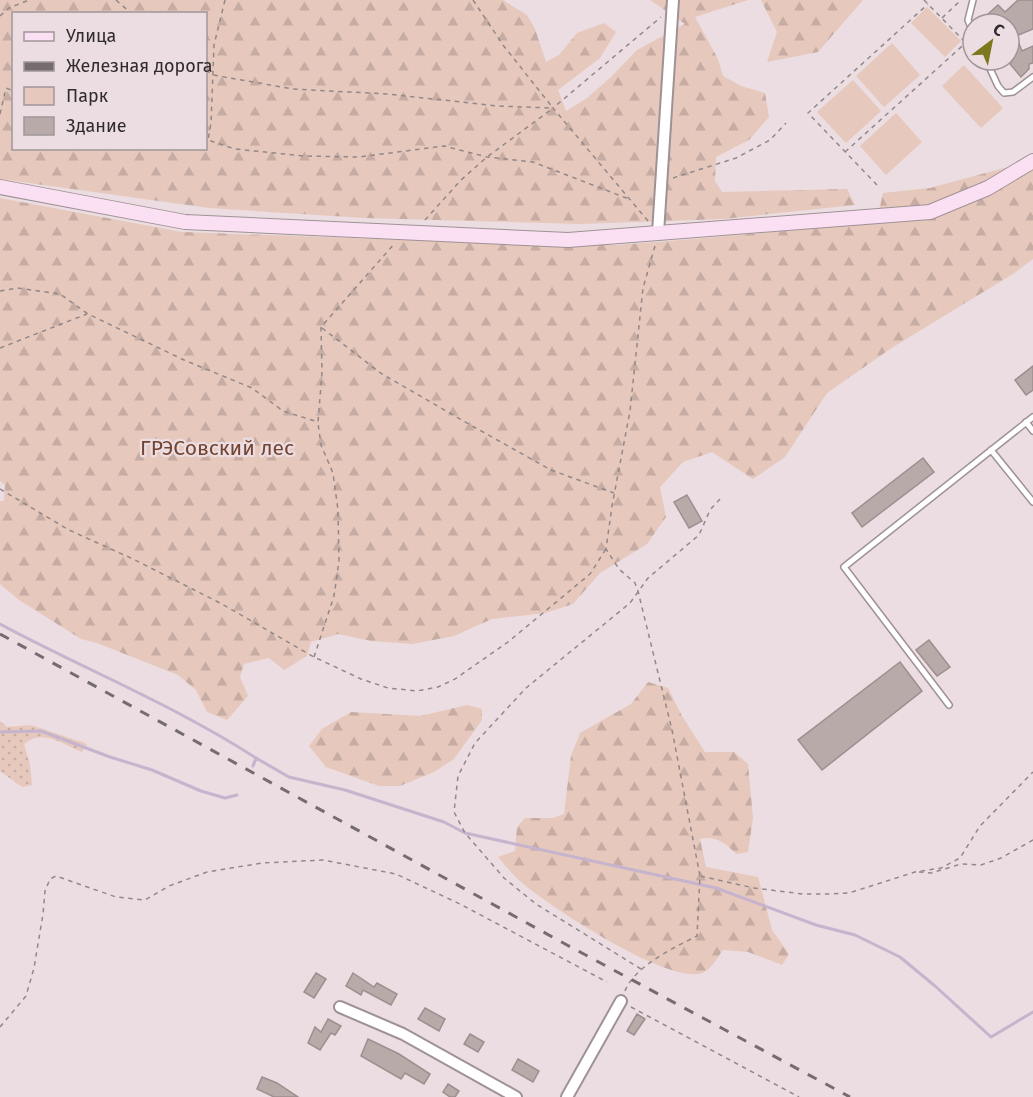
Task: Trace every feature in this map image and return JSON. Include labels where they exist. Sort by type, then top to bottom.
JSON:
[{"type":"main road","points":[[0,187],[185,222],[568,240],[930,212],[988,188],[1033,161]]},
{"type":"street","points":[[658,233],[673,0]]},
{"type":"street","points":[[567,1097],[621,1001]]},
{"type":"street","points":[[340,1007],[403,1034],[516,1097]]},
{"type":"lane","points":[[992,72],[1004,93],[1013,92],[1033,76]]},
{"type":"lane","points":[[949,705],[844,567],[1033,417]]},
{"type":"lane","points":[[1026,422],[1033,430]]},
{"type":"lane","points":[[991,450],[1033,502]]},
{"type":"path","points":[[0,16],[9,8],[29,0]]},
{"type":"path","points":[[116,0],[130,12]]},
{"type":"path","points":[[225,0],[214,45],[211,123],[207,140],[235,149],[304,156],[359,157],[444,146],[487,157],[533,162],[630,199]]},
{"type":"path","points":[[0,489],[69,530],[222,604],[314,657],[388,688],[417,691],[438,687],[455,679],[508,642],[590,574],[606,549],[630,411],[643,288],[658,233],[553,108],[503,45],[472,0]]},
{"type":"path","points":[[924,0],[961,38]]},
{"type":"path","points":[[942,18],[961,0]]},
{"type":"path","points":[[877,185],[808,113],[928,4]]},
{"type":"path","points":[[314,657],[334,596],[339,561],[338,510],[333,473],[321,445],[318,422],[322,373],[321,327],[461,180],[487,157],[553,108],[661,17]]},
{"type":"path","points":[[845,152],[961,48]]},
{"type":"path","points":[[207,71],[213,75],[293,89],[387,94],[498,106],[553,108]]},
{"type":"path","points":[[0,86],[12,90]]},
{"type":"path","points":[[0,114],[6,88]]},
{"type":"path","points":[[662,181],[736,158],[770,140],[786,123]]},
{"type":"path","points":[[0,291],[17,288],[60,294],[88,314],[184,360],[252,388],[283,411],[318,422]]},
{"type":"path","points":[[0,348],[88,314]]},
{"type":"path","points":[[321,327],[382,374],[474,427],[551,470],[614,494]]},
{"type":"path","points":[[642,969],[536,904],[504,878],[465,833],[454,812],[458,776],[475,743],[526,688],[630,603],[648,578],[699,535],[710,510],[720,499]]},
{"type":"path","points":[[606,549],[619,570],[635,583],[638,591],[672,730],[700,876],[697,936],[673,948],[642,969],[628,984],[621,1001],[799,1097]]},
{"type":"path","points":[[700,876],[754,888],[803,894],[849,892],[915,872],[941,868],[960,858],[980,826],[1033,772]]},
{"type":"path","points":[[915,872],[931,873],[961,864],[981,866],[1033,840]]},
{"type":"path","points":[[0,1027],[26,996],[34,968],[44,914],[45,891],[50,879],[56,876],[116,897],[145,900],[169,886],[207,872],[262,863],[323,860],[396,874],[607,982]]},
{"type":"green space","points":[[0,0],[503,0],[527,15],[535,29],[546,62],[559,55],[577,33],[604,23],[616,32],[600,58],[558,90],[566,111],[587,98],[637,50],[685,24],[650,0],[748,0],[695,17],[718,59],[723,76],[741,86],[765,93],[769,117],[749,140],[716,157],[715,181],[722,192],[847,189],[855,205],[723,219],[580,224],[364,218],[209,208],[0,179]]},
{"type":"green space","points":[[761,0],[863,0],[818,52],[767,62],[777,32]]},
{"type":"green space","points":[[927,7],[961,41],[945,57],[911,23]]},
{"type":"green space","points":[[892,43],[920,75],[884,107],[856,76]]},
{"type":"green space","points":[[961,68],[961,72],[970,72],[1003,108],[981,128],[942,86]]},
{"type":"green space","points":[[853,80],[881,111],[846,143],[817,112]]},
{"type":"green space","points":[[896,113],[922,142],[886,175],[860,146]]},
{"type":"green space","name":"ГРЭСовский лес","points":[[1033,158],[1033,259],[1013,274],[893,347],[827,393],[785,457],[753,479],[712,452],[683,462],[660,487],[666,517],[647,544],[600,573],[573,604],[545,613],[492,619],[454,636],[412,644],[371,641],[338,634],[311,642],[307,656],[284,670],[269,658],[244,664],[240,677],[248,696],[227,720],[207,712],[196,690],[178,675],[97,643],[81,639],[19,600],[0,584],[0,501],[4,501],[5,485],[0,481],[0,198],[182,232],[546,245],[616,245],[843,226],[877,220],[883,193],[930,188],[1023,163]]},
{"type":"green space","points":[[648,682],[668,688],[682,716],[705,752],[734,752],[748,764],[753,818],[748,852],[736,854],[720,841],[711,838],[700,839],[706,867],[758,877],[772,930],[789,954],[782,965],[748,952],[723,950],[712,965],[702,973],[680,972],[658,965],[606,939],[554,907],[520,881],[498,857],[515,851],[517,827],[525,818],[553,818],[564,814],[571,756],[580,733],[631,704]]},
{"type":"green space","points":[[467,705],[482,709],[482,720],[454,759],[434,772],[400,786],[379,786],[326,767],[309,746],[322,729],[351,712],[420,716]]},
{"type":"green space","points":[[0,721],[7,727],[31,725],[87,744],[82,752],[53,739],[38,737],[31,739],[24,744],[30,765],[32,785],[22,787],[0,771]]},
{"type":"building","points":[[1018,0],[1033,0],[1033,29],[1021,34],[1021,12],[1005,12]]},
{"type":"building","points":[[998,5],[1005,12],[990,12]]},
{"type":"building","points":[[1033,46],[1033,63],[1029,64],[1029,69],[1021,77],[1017,72],[1021,72],[1021,48],[1022,51]]},
{"type":"building","points":[[1033,366],[1033,390],[1026,395],[1015,380]]},
{"type":"building","points":[[923,458],[934,472],[862,527],[852,513]]},
{"type":"building","points":[[687,495],[702,521],[689,528],[674,502]]},
{"type":"building","points":[[929,640],[950,667],[937,676],[916,650]]},
{"type":"building","points":[[900,662],[922,691],[822,770],[798,740]]},
{"type":"building","points":[[316,973],[326,979],[314,998],[304,992]]},
{"type":"building","points":[[353,973],[374,987],[377,983],[397,994],[391,1005],[363,990],[361,995],[346,986]]},
{"type":"building","points":[[425,1008],[445,1019],[439,1031],[418,1019]]},
{"type":"building","points":[[637,1014],[645,1019],[634,1035],[627,1031]]},
{"type":"building","points":[[328,1019],[341,1026],[335,1035],[331,1033],[320,1050],[308,1043],[315,1027],[321,1032]]},
{"type":"building","points":[[470,1034],[484,1042],[478,1052],[464,1044]]},
{"type":"building","points":[[368,1039],[399,1054],[430,1074],[424,1084],[405,1073],[401,1079],[361,1056]]},
{"type":"building","points":[[518,1059],[539,1071],[533,1082],[512,1070]]},
{"type":"building","points":[[262,1077],[277,1083],[298,1097],[274,1097],[257,1089]]},
{"type":"building","points":[[448,1084],[459,1091],[455,1097],[450,1097],[443,1092]]},
{"type":"waterway","points":[[0,624],[162,704],[256,758]]},
{"type":"waterway","points":[[0,732],[41,731],[152,770],[201,791],[225,798],[237,795]]},
{"type":"waterway","points":[[253,766],[256,758],[289,777],[345,790],[444,822],[465,833],[716,888],[816,925],[855,935],[900,957],[991,1037],[1033,1012]]},
{"type":"railway","points":[[0,634],[567,945],[850,1097]]}]
